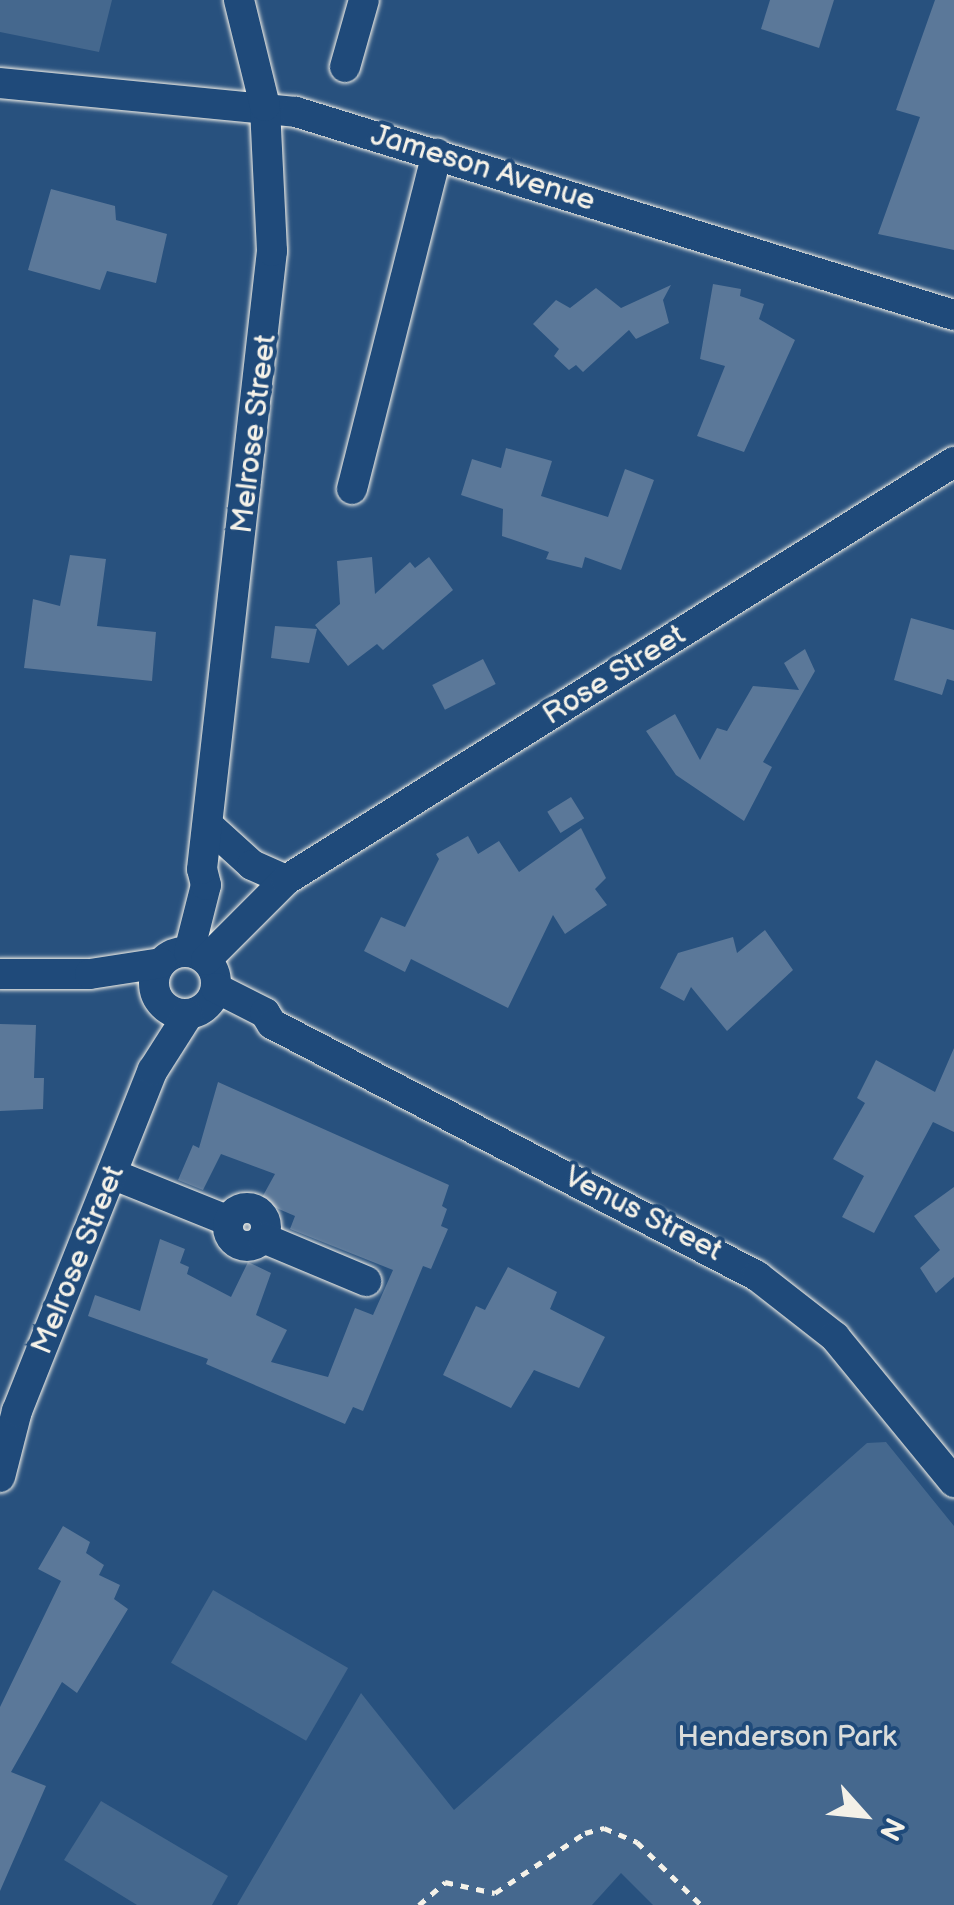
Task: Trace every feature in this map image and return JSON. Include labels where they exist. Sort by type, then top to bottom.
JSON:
[{"type":"street","name":"Melrose Street","points":[[1,1460],[186,980],[190,886],[202,869],[208,825],[269,303],[274,207],[264,106],[238,0]]},
{"type":"street","points":[[345,67],[364,0]]},
{"type":"street","name":"Jameson Avenue","points":[[0,83],[264,106],[437,154],[954,315]]},
{"type":"street","points":[[352,489],[437,154]]},
{"type":"street","name":"Rose Street","points":[[186,980],[240,900],[280,884],[954,462]]},
{"type":"street","points":[[208,825],[252,865],[280,884]]},
{"type":"street","name":"Venus Street","points":[[0,974],[186,980],[260,1027],[272,1024],[726,1257],[796,1302],[835,1337],[954,1482]]},
{"type":"street","points":[[112,1174],[229,1220],[235,1242],[250,1246],[263,1238],[366,1281]]},
{"type":"path","points":[[418,1905],[444,1882],[495,1893],[586,1832],[604,1828],[637,1842],[700,1905]]},
{"type":"green space","points":[[0,0],[112,0],[99,52],[0,32]]},
{"type":"green space","name":"Henderson Park","points":[[886,1442],[954,1526],[954,1905],[653,1905],[621,1873],[592,1905],[237,1905],[361,1693],[454,1810],[867,1443]]},
{"type":"green space","points":[[213,1590],[348,1668],[306,1741],[171,1663]]},
{"type":"green space","points":[[101,1801],[228,1876],[212,1905],[137,1905],[64,1860]]},
{"type":"building","points":[[770,0],[834,0],[819,48],[761,29]]},
{"type":"building","points":[[935,0],[954,0],[954,250],[878,234],[920,117],[896,110]]},
{"type":"building","points":[[51,189],[115,206],[116,220],[167,234],[156,283],[107,271],[100,290],[28,270]]},
{"type":"building","points":[[713,284],[741,289],[740,296],[764,304],[759,319],[795,340],[744,452],[697,436],[725,366],[700,359]]},
{"type":"building","points":[[671,285],[663,300],[669,323],[636,339],[629,330],[583,372],[576,365],[569,370],[554,356],[559,349],[533,324],[556,300],[570,308],[596,288],[621,308]]},
{"type":"building","points":[[506,448],[552,461],[541,496],[608,517],[625,469],[654,480],[621,570],[585,557],[582,568],[546,559],[549,552],[502,536],[503,509],[461,495],[472,459],[501,468]]},
{"type":"building","points":[[70,555],[106,559],[97,626],[156,632],[152,681],[24,668],[33,599],[60,606]]},
{"type":"building","points":[[372,557],[375,594],[410,562],[415,568],[429,557],[453,590],[383,650],[377,644],[348,666],[315,625],[340,604],[337,561]]},
{"type":"building","points":[[911,618],[954,630],[954,681],[947,679],[942,695],[894,680]]},
{"type":"building","points":[[275,626],[317,629],[309,663],[271,658]]},
{"type":"building","points":[[805,649],[815,671],[763,762],[772,767],[744,821],[676,775],[646,731],[675,714],[700,760],[717,728],[727,731],[753,686],[799,690],[784,663]]},
{"type":"building","points":[[483,659],[496,684],[445,710],[432,685]]},
{"type":"building","points":[[571,797],[584,818],[561,833],[547,812]]},
{"type":"building","points":[[581,828],[606,878],[595,889],[607,905],[565,934],[553,915],[508,1008],[411,959],[405,972],[364,951],[381,917],[405,927],[439,859],[436,854],[468,836],[478,854],[499,841],[519,872]]},
{"type":"building","points":[[765,930],[793,970],[727,1031],[691,987],[684,1001],[660,988],[678,953],[733,937],[737,953]]},
{"type":"building","points":[[0,1024],[36,1025],[34,1078],[44,1078],[43,1109],[0,1111]]},
{"type":"building","points":[[954,1048],[954,1132],[933,1122],[874,1233],[842,1217],[864,1176],[833,1159],[865,1103],[857,1098],[876,1060],[935,1092]]},
{"type":"building","points":[[218,1082],[449,1185],[441,1226],[448,1229],[431,1269],[423,1266],[363,1411],[353,1407],[345,1424],[206,1364],[208,1359],[88,1316],[95,1295],[140,1311],[160,1239],[185,1249],[180,1263],[189,1267],[187,1274],[231,1297],[248,1262],[271,1273],[256,1315],[287,1330],[271,1362],[328,1377],[355,1308],[373,1315],[393,1270],[290,1229],[295,1216],[260,1201],[275,1174],[221,1154],[203,1190],[178,1180],[193,1145],[199,1148]]},
{"type":"building","points":[[954,1187],[954,1277],[936,1293],[920,1268],[940,1250],[914,1216]]},
{"type":"building","points":[[508,1267],[557,1292],[550,1309],[605,1337],[579,1388],[534,1370],[511,1408],[443,1375],[476,1306],[485,1310]]},
{"type":"building","points":[[63,1526],[90,1542],[86,1553],[104,1565],[99,1575],[120,1585],[114,1599],[128,1609],[77,1693],[62,1682],[11,1772],[46,1786],[0,1891],[0,1707],[61,1581],[38,1569]]}]
